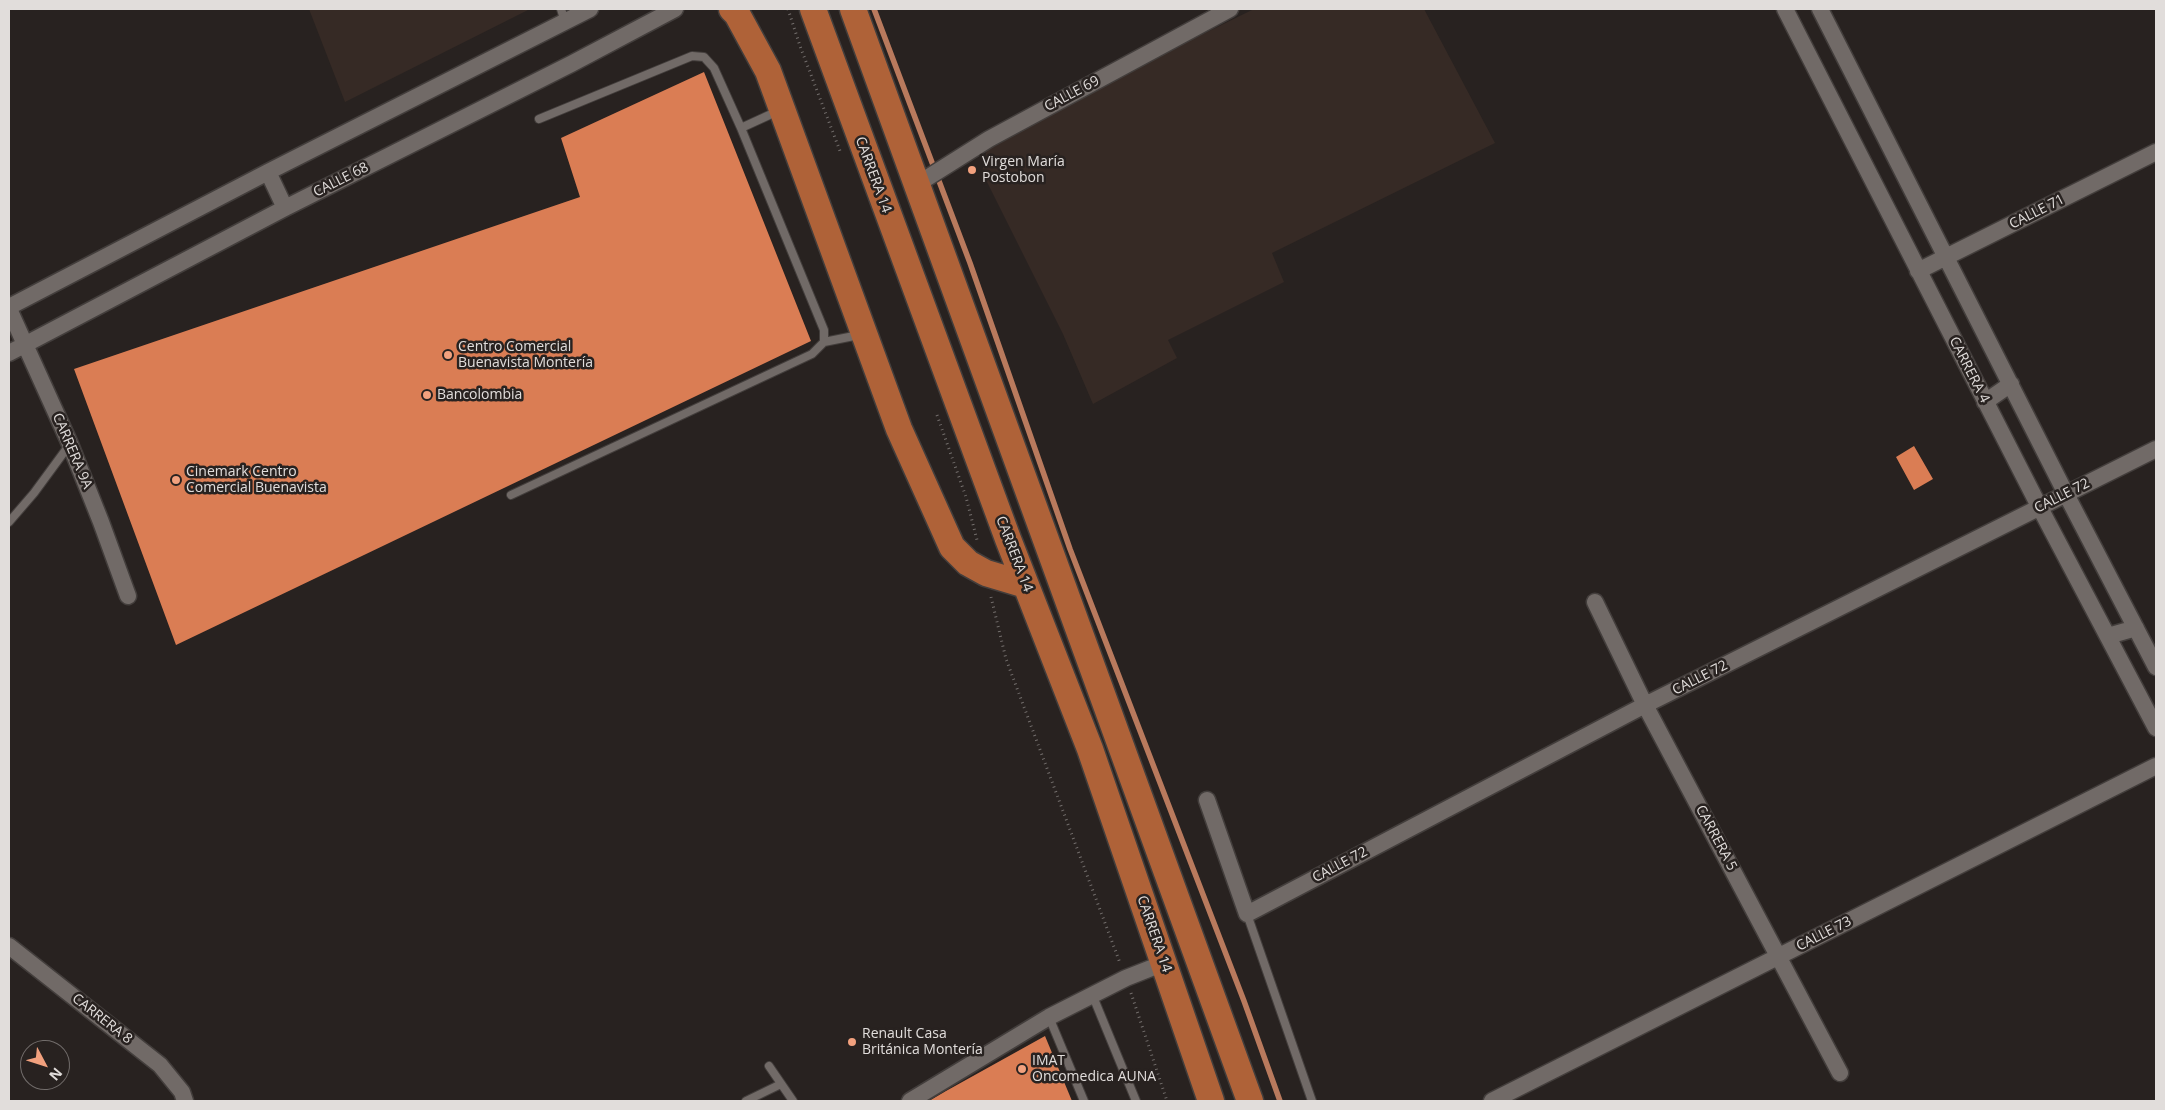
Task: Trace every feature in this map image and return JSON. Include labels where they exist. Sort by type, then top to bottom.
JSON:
[{"type":"main road","points":[[732,9],[737,14],[768,71],[866,334],[899,429],[952,547],[968,563],[986,572],[1026,585]]},
{"type":"main road","name":"CARRERA 14","points":[[813,9],[1026,585],[1090,749],[1211,1101]]},
{"type":"main road","points":[[852,9],[924,180],[1119,736],[1250,1101]]},
{"type":"street","name":"CALLE 68","points":[[9,353],[285,208],[571,64],[675,9]]},
{"type":"street","name":"CALLE 69","points":[[924,180],[989,139],[1230,9]]},
{"type":"street","points":[[1820,9],[2156,667]]},
{"type":"street","points":[[9,308],[563,15],[584,10]]},
{"type":"street","name":"CARRERA 4","points":[[1789,10],[1918,271],[2156,728]]},
{"type":"street","name":"CALLE 71","points":[[1918,271],[2156,152]]},
{"type":"street","points":[[268,172],[285,208]]},
{"type":"street","name":"CARRERA 9A","points":[[9,308],[70,444],[128,596]]},
{"type":"street","points":[[1985,402],[2011,384]]},
{"type":"street","name":"CALLE 72","points":[[1247,914],[1645,706],[2156,449]]},
{"type":"street","name":"CARRERA 5","points":[[1595,602],[1645,706],[1840,1073]]},
{"type":"street","points":[[2108,636],[2136,628]]},
{"type":"street","name":"CALLE 73","points":[[1492,1101],[2156,766]]},
{"type":"street","points":[[1207,800],[1247,914]]},
{"type":"street","name":"CARRERA 8","points":[[9,946],[160,1065],[182,1092],[185,1101]]},
{"type":"street","points":[[910,1101],[1049,1017],[1092,994],[1164,963]]},
{"type":"lane","points":[[540,119],[692,56],[704,57],[714,68],[741,128],[824,330],[824,342]]},
{"type":"lane","points":[[741,128],[782,109]]},
{"type":"lane","points":[[512,495],[812,354],[824,342],[866,334]]},
{"type":"lane","points":[[9,522],[34,493],[70,444]]},
{"type":"lane","points":[[1247,914],[1312,1101]]},
{"type":"lane","points":[[1092,994],[1136,1101]]},
{"type":"lane","points":[[1049,1017],[1084,1101]]},
{"type":"lane","points":[[769,1066],[793,1101]]},
{"type":"lane","points":[[746,1101],[781,1084]]},
{"type":"shaded area","points":[[309,9],[530,9],[345,102]]},
{"type":"shaded area","points":[[1254,9],[1424,9],[1495,143],[1272,253],[1284,282],[1168,340],[1177,358],[1093,404],[1063,334],[982,172],[989,139]]},
{"type":"building","name":"Centro Comercial Buenavista Montería","points":[[704,72],[811,341],[176,645],[74,369],[580,197],[561,138]]},
{"type":"building","points":[[1914,446],[1933,479],[1914,490],[1896,457]]},
{"type":"building","name":"IMAT Oncomedica AUNA","points":[[1045,1036],[1072,1101],[929,1101],[946,1091]]},
{"type":"waterway","points":[[874,9],[970,263],[1070,549],[1244,1001],[1280,1101]]},
{"type":"place","name":"Virgen María Postobon","points":[[972,170]]},
{"type":"place","name":"Centro Comercial Buenavista Montería","points":[[448,355]]},
{"type":"place","name":"Bancolombia","points":[[427,395]]},
{"type":"place","name":"Cinemark Centro Comercial Buenavista","points":[[176,480]]},
{"type":"place","name":"Renault Casa Británica Montería","points":[[852,1042]]},
{"type":"place","name":"IMAT Oncomedica AUNA","points":[[1022,1069]]}]
